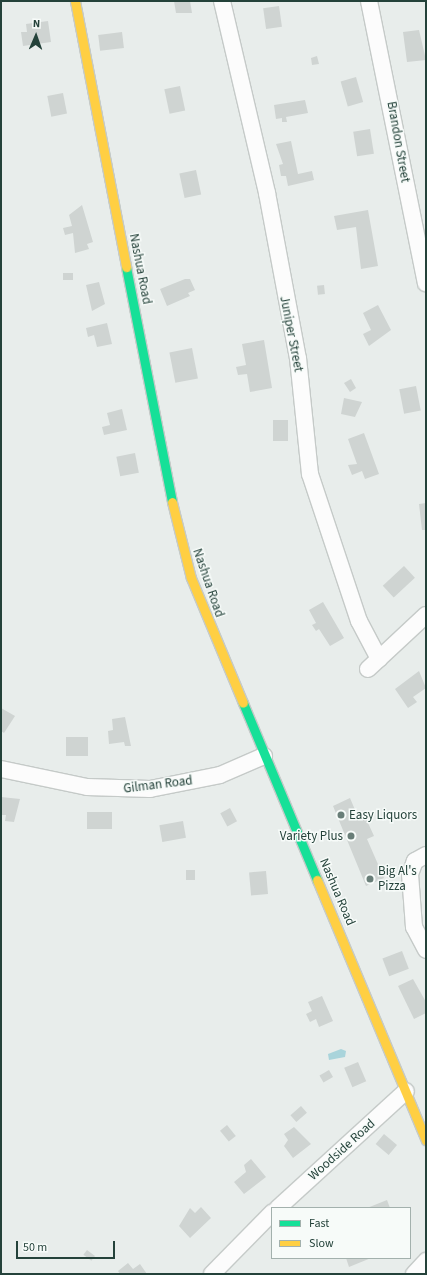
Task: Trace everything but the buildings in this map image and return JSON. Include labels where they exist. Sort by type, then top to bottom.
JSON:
[{"type":"main road","name":"Nashua Road","points":[[75,1],[182,548],[215,642],[426,1140]]},
{"type":"street","name":"Juniper Street","points":[[222,1],[266,193],[298,358],[310,474],[373,664],[426,615]]},
{"type":"street","name":"Brandon Street","points":[[369,1],[426,283]]},
{"type":"street","name":"Gilman Road","points":[[1,769],[88,787],[150,789],[220,775],[264,756]]},
{"type":"street","points":[[426,856],[413,865],[410,874],[413,921],[426,950]]},
{"type":"street","name":"Woodside Road","points":[[279,1207],[406,1091]]},
{"type":"street","points":[[212,1274],[271,1214]]},
{"type":"street","points":[[414,1274],[426,1261]]},
{"type":"water","points":[[341,1049],[346,1051],[345,1057],[329,1060],[328,1054]]},
{"type":"traffic: fast","points":[[126,267],[172,502]]},
{"type":"traffic: fast","points":[[243,703],[317,880]]},
{"type":"traffic: slow","points":[[75,1],[126,267]]},
{"type":"traffic: slow","points":[[172,502],[191,578],[243,703]]},
{"type":"traffic: slow","points":[[317,880],[426,1140]]},
{"type":"place","name":"Easy Liquors","points":[[341,815]]},
{"type":"place","name":"Variety Plus","points":[[351,836]]},
{"type":"place","name":"Big Al's Pizza","points":[[370,879]]}]
